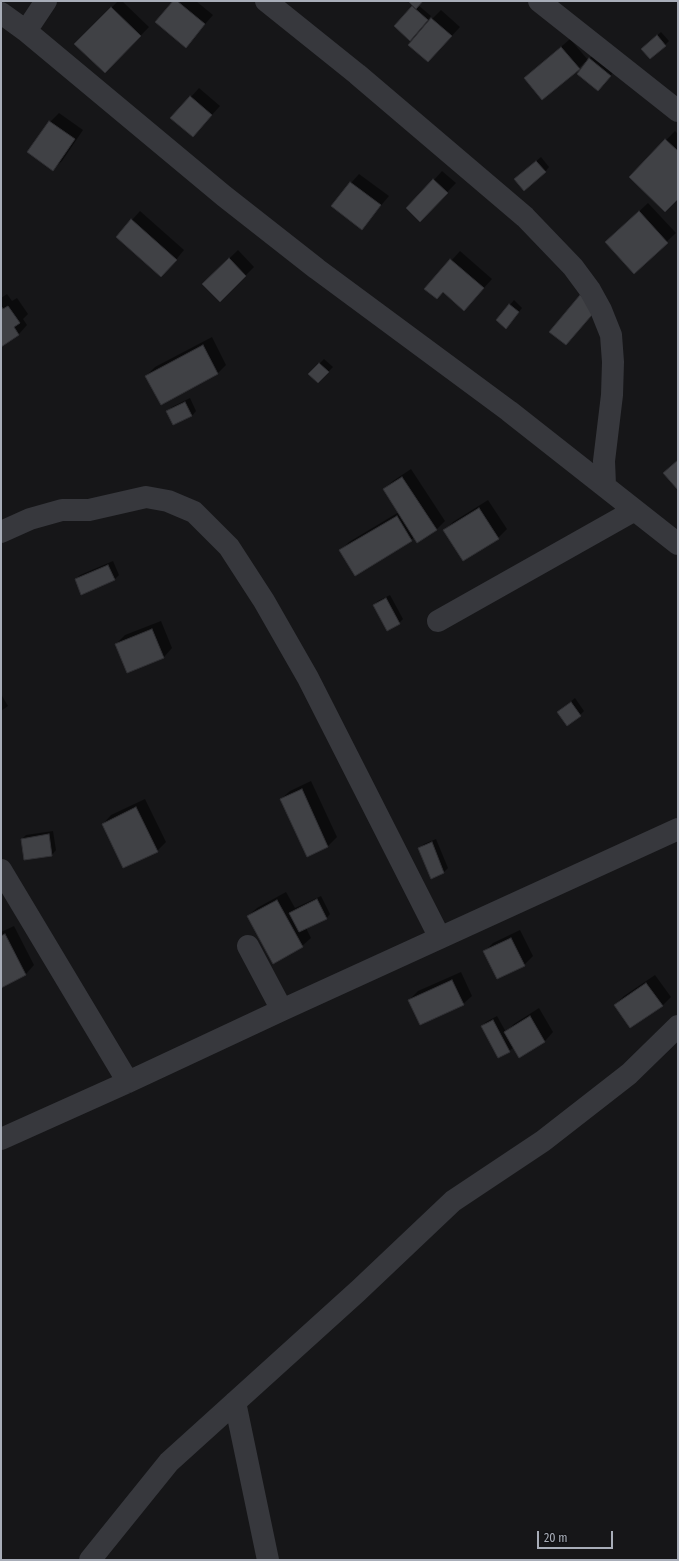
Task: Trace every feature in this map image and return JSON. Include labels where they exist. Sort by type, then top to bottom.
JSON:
[{"type":"street","points":[[26,31],[46,1]]},
{"type":"street","points":[[266,1],[357,74],[525,217],[572,267],[590,290],[601,310],[611,335],[613,362],[612,395],[604,461],[605,486]]},
{"type":"street","points":[[540,1],[678,111]]},
{"type":"street","points":[[1,13],[26,31],[224,196],[317,269],[510,411],[678,544]]},
{"type":"street","points":[[1,532],[30,519],[62,510],[89,510],[146,497],[168,501],[194,512],[229,547],[268,607],[308,678],[440,938]]},
{"type":"street","points":[[438,622],[635,510]]},
{"type":"street","points":[[1,1139],[678,829]]},
{"type":"street","points":[[1,870],[128,1082]]},
{"type":"street","points":[[248,946],[282,1010]]},
{"type":"street","points":[[90,1560],[169,1462],[358,1291],[453,1200],[543,1141],[629,1074],[678,1026]]},
{"type":"street","points":[[234,1402],[268,1560]]},
{"type":"building","points":[[173,1],[177,1],[205,24],[186,48],[155,22]]},
{"type":"building","points":[[408,1],[423,1],[416,9]]},
{"type":"building","points":[[412,6],[428,20],[410,41],[394,26]]},
{"type":"building","points":[[111,7],[141,36],[105,73],[74,44]]},
{"type":"building","points":[[431,18],[452,36],[428,62],[408,45]]},
{"type":"building","points":[[657,35],[666,46],[650,59],[641,49]]},
{"type":"building","points":[[561,47],[580,69],[542,100],[524,78]]},
{"type":"building","points":[[589,58],[611,76],[598,91],[577,74]]},
{"type":"building","points":[[190,96],[212,115],[193,137],[170,118]]},
{"type":"building","points":[[49,121],[75,139],[53,171],[27,152]]},
{"type":"building","points":[[665,139],[678,151],[678,199],[665,212],[629,177]]},
{"type":"building","points":[[536,161],[546,172],[524,191],[514,179]]},
{"type":"building","points":[[433,179],[448,193],[420,222],[406,208]]},
{"type":"building","points":[[350,182],[381,205],[362,230],[331,206]]},
{"type":"building","points":[[639,211],[668,243],[634,274],[605,242]]},
{"type":"building","points":[[131,219],[177,260],[161,277],[116,237]]},
{"type":"building","points":[[229,258],[246,276],[220,302],[202,284]]},
{"type":"building","points":[[450,259],[484,288],[464,311],[443,292],[437,299],[424,289]]},
{"type":"building","points":[[580,295],[597,309],[566,345],[549,332]]},
{"type":"building","points":[[509,304],[519,312],[506,329],[496,320]]},
{"type":"building","points":[[1,306],[3,309],[8,306],[20,323],[14,327],[19,335],[1,347]]},
{"type":"building","points":[[203,345],[218,374],[161,405],[145,376]]},
{"type":"building","points":[[319,363],[329,372],[318,383],[308,374]]},
{"type":"building","points":[[185,402],[192,416],[173,425],[166,411]]},
{"type":"building","points":[[678,460],[678,490],[663,473]]},
{"type":"building","points":[[402,477],[437,530],[417,543],[383,489]]},
{"type":"building","points":[[479,508],[499,539],[463,561],[443,530]]},
{"type":"building","points":[[397,516],[412,541],[355,576],[339,550]]},
{"type":"building","points":[[108,565],[115,580],[81,595],[75,579]]},
{"type":"building","points":[[386,598],[400,624],[387,631],[373,605]]},
{"type":"building","points":[[152,629],[164,658],[127,673],[115,644]]},
{"type":"building","points":[[571,702],[581,716],[567,726],[557,712]]},
{"type":"building","points":[[302,789],[328,847],[307,857],[280,799]]},
{"type":"building","points":[[136,807],[158,852],[123,868],[102,824]]},
{"type":"building","points":[[49,834],[52,856],[24,860],[21,839]]},
{"type":"building","points":[[432,842],[444,873],[431,879],[418,848]]},
{"type":"building","points":[[317,899],[327,919],[299,932],[289,913]]},
{"type":"building","points":[[277,900],[303,947],[273,964],[247,916]]},
{"type":"building","points":[[5,934],[26,975],[1,988],[1,936]]},
{"type":"building","points":[[511,938],[525,966],[497,979],[483,951]]},
{"type":"building","points":[[452,980],[464,1005],[420,1025],[408,1000]]},
{"type":"building","points":[[646,983],[663,1006],[630,1028],[614,1005]]},
{"type":"building","points":[[530,1016],[545,1042],[519,1058],[504,1032]]},
{"type":"building","points":[[493,1020],[510,1052],[498,1058],[481,1026]]}]
